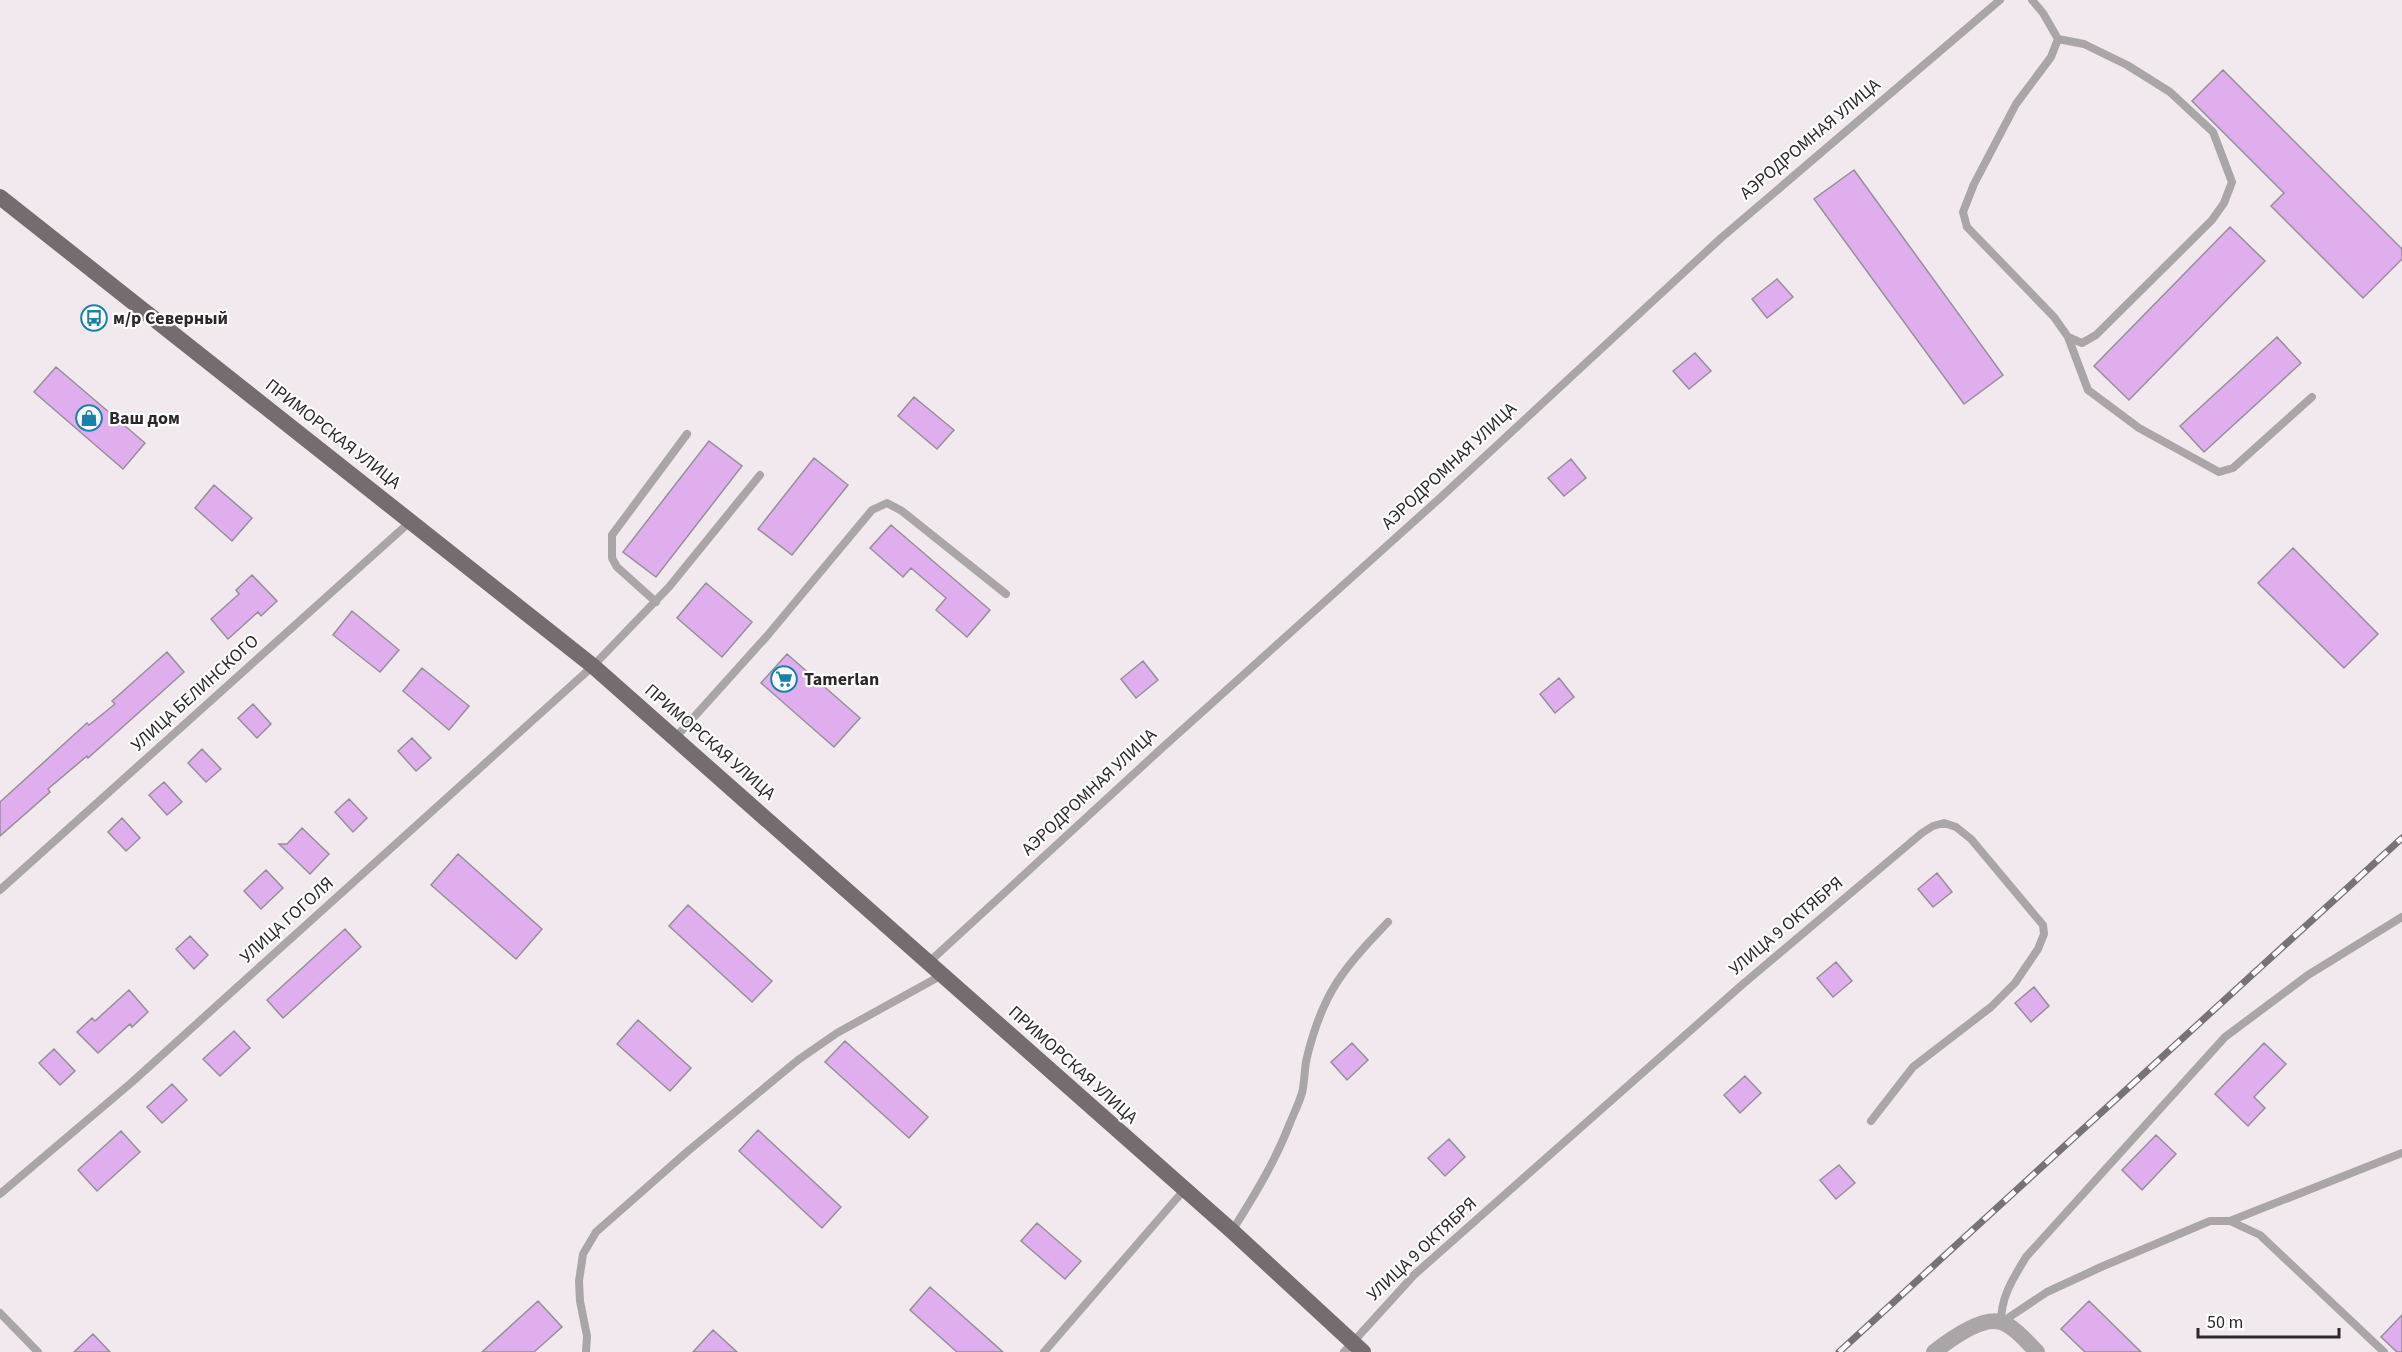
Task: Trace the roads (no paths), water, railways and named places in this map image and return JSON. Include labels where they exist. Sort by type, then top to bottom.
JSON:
[{"type":"main road","name":"ПРИМОРСКАЯ УЛИЦА","points":[[0,197],[412,520],[593,666],[676,737],[1232,1232],[1353,1348]]},
{"type":"street","points":[[1934,1352],[1955,1336],[1991,1321],[2001,1322],[2037,1352]]},
{"type":"lane","name":"АЭРОДРОМНАЯ УЛИЦА","points":[[928,963],[1162,748],[1440,498],[1720,238],[2000,0]]},
{"type":"lane","points":[[2032,0],[2043,13],[2058,39],[2084,44],[2127,65],[2170,92],[2213,132],[2232,182],[2224,203],[2212,220],[2096,335],[2082,343],[2068,337]]},
{"type":"lane","points":[[2058,39],[2051,57],[2016,104],[1974,184],[1963,212],[1967,227],[2054,317],[2068,337],[2088,390],[2139,428],[2219,472],[2233,468],[2312,397]]},
{"type":"lane","points":[[656,602],[617,567],[612,558],[612,535],[687,434]]},
{"type":"lane","name":"УЛИЦА ГОГОЛЯ","points":[[0,1194],[131,1083],[593,666],[656,602],[760,475]]},
{"type":"lane","points":[[676,737],[767,636],[872,510],[887,503],[902,511],[1006,594]]},
{"type":"lane","name":"УЛИЦА БЕЛИНСКОГО","points":[[0,890],[412,520]]},
{"type":"lane","name":"УЛИЦА 9 ОКТЯБРЯ","points":[[1353,1348],[1414,1275],[1743,984],[1922,833],[1933,826],[1944,824],[1956,826],[1971,839],[2043,925],[2044,934],[2038,949],[2014,983],[1991,1007],[1913,1067],[1871,1121]]},
{"type":"lane","points":[[2001,1322],[2001,1308],[2007,1289],[2026,1257],[2225,1037],[2308,975],[2402,917]]},
{"type":"lane","points":[[1232,1232],[1272,1167],[1302,1093],[1306,1059],[1320,1012],[1333,985],[1352,959],[1388,922]]},
{"type":"lane","points":[[586,1352],[587,1336],[580,1301],[579,1281],[583,1254],[596,1232],[688,1151],[798,1060],[837,1033],[942,975]]},
{"type":"lane","points":[[2001,1322],[2048,1292],[2210,1221],[2230,1221],[2402,1153]]},
{"type":"lane","points":[[1044,1352],[1184,1190]]},
{"type":"lane","points":[[2230,1221],[2260,1235],[2384,1352]]},
{"type":"lane","points":[[0,1313],[38,1352]]},
{"type":"railway","points":[[1839,1352],[2402,838]]},
{"type":"place","name":"м/р Северный","points":[[94,318]]},
{"type":"place","name":"Ваш дом","points":[[89,418]]},
{"type":"place","name":"Tamerlan","points":[[784,679]]}]
